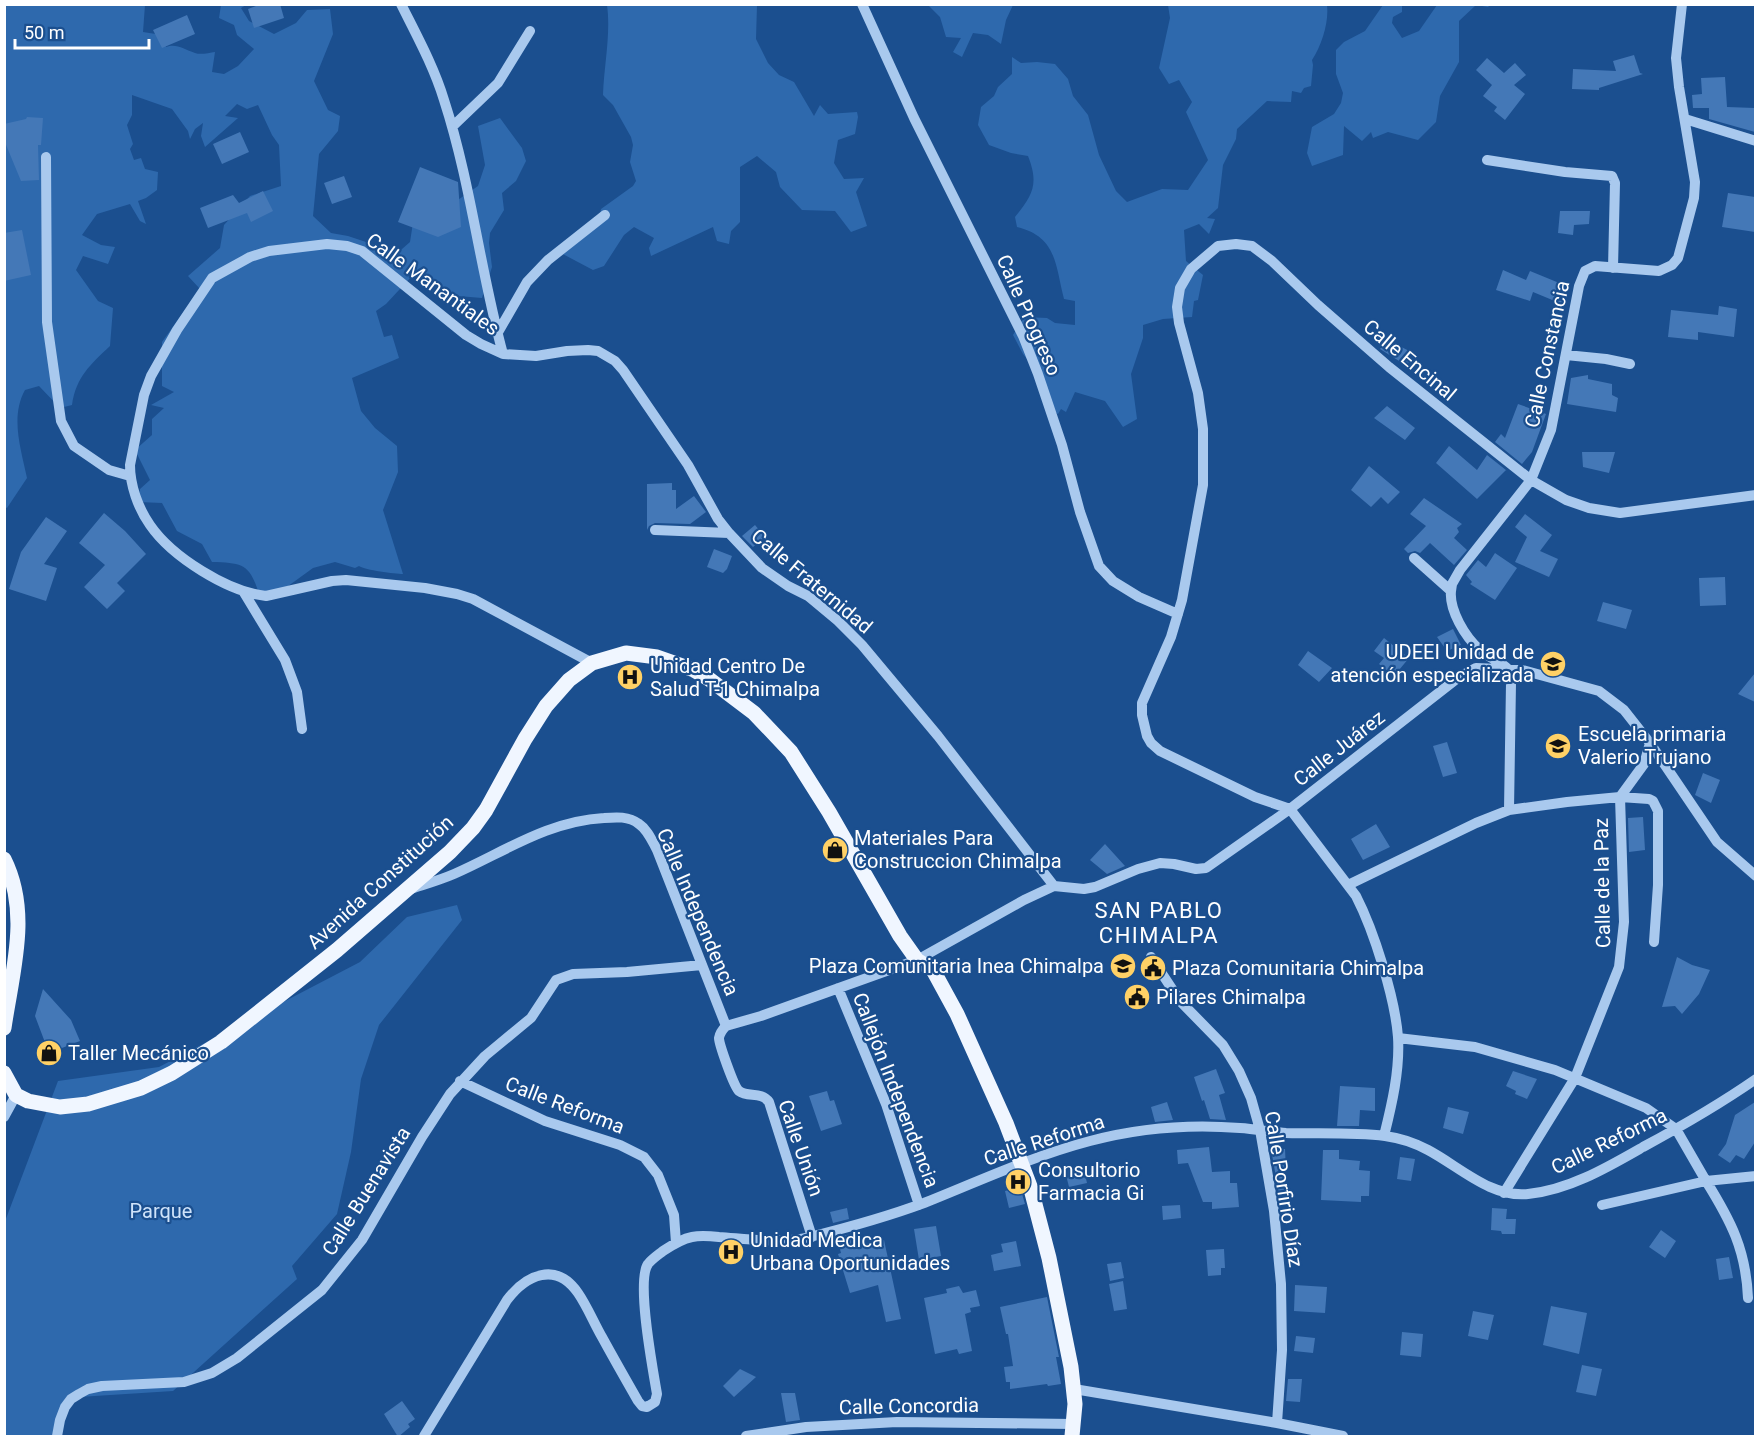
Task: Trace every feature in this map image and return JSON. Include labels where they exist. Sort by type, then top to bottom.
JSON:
[{"type":"main road","name":"Avenida Constitución","points":[[16,1095],[42,1105],[60,1107],[88,1104],[141,1088],[172,1073],[221,1042],[337,951],[450,852],[473,828],[486,810],[546,706],[569,680],[592,663],[626,653],[657,657],[694,670],[709,679],[760,719],[791,752],[829,812],[900,936],[917,960],[933,970],[957,1014],[1006,1123],[1031,1190],[1049,1258],[1074,1389],[1073,1430]]},
{"type":"main road","points":[[4,860],[15,896],[19,933],[4,1028]]},
{"type":"main road","points":[[4,1073],[16,1095]]},
{"type":"street","points":[[401,4],[433,67],[452,127],[464,172],[503,354]]},
{"type":"street","name":"Calle Progreso","points":[[862,4],[914,118],[1023,336],[1062,445],[1095,558],[1113,581],[1139,597],[1178,614]]},
{"type":"street","name":"Calle Constancia","points":[[1451,591],[1452,584],[1460,570],[1531,480],[1551,430],[1575,301],[1582,276],[1589,268],[1595,266],[1659,271],[1678,258],[1694,198],[1695,182],[1678,87],[1676,58],[1682,4]]},
{"type":"street","points":[[452,127],[492,91],[530,31]]},
{"type":"street","points":[[1685,119],[1755,141]]},
{"type":"street","points":[[46,157],[47,322],[61,421],[74,446],[109,470],[130,476]]},
{"type":"street","points":[[1487,160],[1565,172],[1612,176],[1616,183],[1613,268]]},
{"type":"street","points":[[497,334],[527,282],[548,260],[605,215]]},
{"type":"street","name":"Calle Manantiales","points":[[567,351],[536,356],[503,354],[481,344],[466,335],[362,251],[347,246],[327,244],[296,247],[250,256],[219,273],[207,284],[151,376],[144,395],[130,465],[130,476],[140,507],[150,526],[175,551],[212,576],[243,591],[266,596],[346,580],[425,588],[457,594],[592,663]]},
{"type":"street","name":"Calle Encinal","points":[[1178,614],[1203,485],[1203,429],[1198,393],[1179,323],[1180,288],[1191,269],[1218,246],[1236,244],[1252,246],[1272,261],[1389,367],[1531,480],[1566,500],[1589,508],[1620,513],[1755,495]]},
{"type":"street","name":"Calle Fraternidad","points":[[567,351],[598,351],[607,355],[623,370],[688,465],[718,519],[729,533],[762,568],[788,586],[808,596],[838,621],[868,653],[938,736],[1054,886]]},
{"type":"street","points":[[1566,355],[1630,364]]},
{"type":"street","points":[[655,530],[729,533]]},
{"type":"street","points":[[1414,558],[1451,591],[1450,599],[1456,617],[1474,645],[1508,669],[1510,683],[1509,810]]},
{"type":"street","points":[[243,591],[285,660],[297,692],[302,729]]},
{"type":"street","points":[[1178,614],[1171,637],[1142,703],[1147,736],[1160,751],[1255,797],[1290,809],[1348,885],[1363,910],[1376,945],[1395,1014],[1398,1038],[1394,1094],[1384,1136]]},
{"type":"street","name":"Calle Juárez","points":[[917,960],[1024,900],[1054,886],[1075,889],[1095,887],[1138,869],[1160,863],[1196,869],[1206,868],[1290,809],[1465,673],[1476,668],[1522,670],[1599,691],[1624,710],[1650,743],[1717,842],[1755,876]]},
{"type":"street","points":[[1620,797],[1644,764],[1650,743]]},
{"type":"street","points":[[1620,797],[1649,798],[1658,811],[1658,885],[1654,942]]},
{"type":"street","name":"Calle de la Paz","points":[[1348,885],[1476,823],[1509,810],[1620,797],[1624,922],[1623,948],[1615,982],[1575,1078],[1504,1193]]},
{"type":"street","name":"Calle Independencia","points":[[406,890],[453,874],[557,826],[592,818],[618,816],[640,824],[648,833],[726,1026],[761,1017],[917,960]]},
{"type":"street","name":"Calle Porfirio Díaz","points":[[1151,957],[1180,1001],[1222,1045],[1239,1071],[1251,1098],[1260,1130],[1274,1211],[1281,1284],[1282,1350],[1277,1423]]},
{"type":"street","name":"Calle Buenavista","points":[[57,1437],[65,1407],[71,1399],[88,1389],[102,1386],[190,1381],[212,1373],[237,1358],[322,1290],[356,1249],[433,1118],[460,1081],[485,1056],[531,1018],[556,980],[562,976],[702,965]]},
{"type":"street","name":"Callejón Independencia","points":[[838,988],[886,1104],[919,1205]]},
{"type":"street","name":"Calle Unión","points":[[726,1026],[721,1031],[719,1042],[735,1086],[742,1093],[762,1096],[769,1102],[812,1236]]},
{"type":"street","points":[[1398,1038],[1475,1047],[1575,1078],[1646,1108],[1676,1129],[1725,1213],[1741,1250],[1746,1264],[1748,1298]]},
{"type":"street","name":"Calle Reforma","points":[[460,1081],[545,1121],[620,1145],[644,1158],[658,1175],[674,1215],[676,1243],[690,1237],[706,1236],[784,1240],[812,1236],[919,1205],[1022,1163],[1094,1140],[1182,1126],[1384,1136],[1426,1148],[1504,1193],[1515,1195],[1540,1193],[1609,1166],[1728,1098],[1755,1078]]},
{"type":"street","points":[[4,1117],[16,1095]]},
{"type":"street","points":[[1602,1205],[1706,1181],[1755,1176]]},
{"type":"street","points":[[865,1221],[869,1232]]},
{"type":"street","points":[[424,1437],[507,1300],[519,1284],[531,1277],[543,1274],[557,1276],[577,1291],[638,1401],[642,1406],[647,1407],[655,1402],[657,1394],[644,1300],[644,1276],[649,1263],[676,1243]]},
{"type":"street","points":[[1074,1389],[1277,1423],[1343,1437]]},
{"type":"street","name":"Calle Concordia","points":[[746,1437],[806,1427],[897,1422],[1073,1430]]},
{"type":"green space","points":[[5,5],[145,5],[143,32],[162,35],[166,47],[177,46],[199,54],[215,52],[212,72],[224,74],[238,66],[254,49],[237,35],[234,25],[219,18],[221,5],[246,5],[241,8],[249,21],[274,34],[296,23],[307,10],[330,9],[333,34],[314,81],[328,110],[340,116],[338,131],[319,154],[313,216],[331,233],[381,247],[402,249],[410,242],[416,203],[452,204],[478,186],[485,165],[478,126],[500,118],[522,148],[526,161],[516,181],[502,193],[504,210],[490,233],[492,267],[482,298],[434,294],[422,281],[412,276],[386,304],[376,311],[384,337],[392,335],[399,358],[352,378],[361,411],[375,428],[397,446],[398,472],[383,510],[403,574],[387,573],[359,566],[355,568],[335,562],[313,568],[273,597],[260,597],[249,572],[232,563],[212,562],[202,544],[177,531],[162,503],[139,502],[140,489],[150,480],[135,450],[152,435],[152,419],[164,408],[151,405],[174,392],[162,386],[162,342],[200,289],[188,276],[220,248],[224,225],[250,196],[281,186],[279,145],[258,105],[247,109],[237,104],[225,116],[238,118],[205,147],[201,136],[203,123],[195,129],[190,139],[188,131],[172,109],[132,95],[132,115],[127,125],[133,144],[130,149],[134,160],[141,158],[145,169],[158,172],[157,190],[138,201],[146,224],[140,221],[130,204],[97,214],[82,235],[101,245],[115,247],[108,264],[83,256],[76,270],[98,301],[113,308],[110,346],[90,366],[81,379],[72,405],[60,408],[39,386],[25,390],[17,422],[27,478],[7,508],[5,507]]},
{"type":"green space","points":[[607,5],[757,5],[756,39],[768,63],[779,75],[794,82],[814,116],[820,105],[828,114],[857,112],[855,134],[838,140],[834,163],[844,179],[864,178],[856,192],[867,226],[851,232],[835,211],[802,210],[780,187],[776,172],[757,156],[740,167],[740,222],[731,231],[729,244],[717,241],[713,227],[651,256],[649,248],[654,238],[634,227],[624,235],[604,266],[593,270],[559,252],[598,225],[601,209],[633,186],[636,181],[630,162],[633,145],[631,137],[613,105],[603,95],[608,38]]},
{"type":"green space","points":[[928,5],[1013,5],[1006,20],[1001,44],[988,35],[973,33],[962,57],[953,52],[961,38],[946,37],[940,17]]},
{"type":"green space","points":[[1168,5],[1327,5],[1327,19],[1322,40],[1312,60],[1311,86],[1304,88],[1301,93],[1292,91],[1291,102],[1267,101],[1237,129],[1236,139],[1223,165],[1218,208],[1207,218],[1215,219],[1209,234],[1199,224],[1184,230],[1186,261],[1203,275],[1198,300],[1194,301],[1192,317],[1163,319],[1143,325],[1143,338],[1131,374],[1137,419],[1123,427],[1105,401],[1075,392],[1066,412],[1061,409],[1058,414],[1053,411],[1040,375],[1023,354],[1013,335],[1024,317],[1047,318],[1055,323],[1075,325],[1075,301],[1064,299],[1056,263],[1047,245],[1030,232],[1017,227],[1015,217],[1032,189],[1033,174],[1028,156],[989,145],[978,125],[981,107],[994,96],[998,87],[1012,74],[1012,57],[1021,63],[1055,64],[1068,79],[1073,96],[1088,115],[1099,155],[1116,191],[1127,202],[1162,189],[1188,190],[1208,160],[1186,112],[1192,102],[1179,80],[1169,84],[1159,68],[1170,18]]},
{"type":"green space","points":[[1383,5],[1402,5],[1402,12],[1393,17],[1392,23],[1402,38],[1419,31],[1437,5],[1476,5],[1459,21],[1459,62],[1440,96],[1436,122],[1418,140],[1388,132],[1373,138],[1371,132],[1362,141],[1344,126],[1343,155],[1312,166],[1307,153],[1312,127],[1334,114],[1341,103],[1343,93],[1336,74],[1336,50],[1344,42],[1365,31]]},
{"type":"green space","name":"Parque","points":[[457,905],[462,920],[379,1025],[361,1079],[351,1152],[337,1214],[292,1266],[297,1279],[173,1391],[79,1397],[57,1417],[52,1436],[5,1436],[4,1224],[58,1081],[159,1067],[360,962],[407,917]]},
{"type":"building","points":[[261,4],[280,4],[284,18],[254,28],[248,9]]},
{"type":"building","points":[[187,15],[195,34],[162,48],[153,30]]},
{"type":"building","points":[[1634,55],[1640,73],[1643,74],[1599,88],[1599,90],[1572,89],[1573,69],[1616,71],[1613,61]]},
{"type":"building","points":[[1487,58],[1504,73],[1515,63],[1526,75],[1514,85],[1525,94],[1505,120],[1494,111],[1497,107],[1483,96],[1492,85],[1476,70]]},
{"type":"building","points":[[1725,77],[1727,107],[1755,108],[1755,132],[1709,119],[1709,108],[1693,108],[1692,95],[1702,94],[1701,78]]},
{"type":"building","points":[[27,117],[43,118],[41,145],[38,145],[39,180],[21,181],[4,140],[4,124]]},
{"type":"building","points":[[240,132],[249,152],[222,164],[213,144]]},
{"type":"building","points":[[420,167],[458,182],[461,227],[438,237],[398,222]]},
{"type":"building","points":[[344,176],[352,197],[332,204],[324,183]]},
{"type":"building","points":[[263,191],[273,211],[251,222],[247,213],[208,228],[200,208],[233,195],[239,203]]},
{"type":"building","points":[[1728,193],[1755,197],[1755,232],[1722,227]]},
{"type":"building","points":[[1560,211],[1590,211],[1589,224],[1574,225],[1573,235],[1558,233]]},
{"type":"building","points":[[22,230],[31,275],[4,281],[4,233]]},
{"type":"building","points":[[1503,270],[1526,280],[1530,271],[1569,287],[1562,304],[1533,292],[1530,301],[1496,290]]},
{"type":"building","points":[[1719,306],[1737,309],[1734,337],[1698,332],[1698,340],[1668,337],[1671,310],[1718,315]]},
{"type":"building","points":[[1388,340],[1413,353],[1407,366],[1380,349]]},
{"type":"building","points":[[1588,375],[1588,379],[1612,384],[1612,395],[1618,398],[1616,412],[1567,404],[1571,378]]},
{"type":"building","points":[[1518,404],[1546,414],[1532,452],[1522,464],[1495,442],[1501,434],[1505,438]]},
{"type":"building","points":[[1387,406],[1415,428],[1405,440],[1374,418]]},
{"type":"building","points":[[1449,446],[1477,470],[1487,455],[1506,470],[1477,499],[1436,463]]},
{"type":"building","points":[[1582,452],[1615,452],[1609,473],[1583,467]]},
{"type":"building","points":[[1369,466],[1400,492],[1388,504],[1381,497],[1371,507],[1351,490]]},
{"type":"building","points":[[672,483],[672,490],[676,490],[676,509],[694,496],[706,512],[690,524],[655,523],[647,530],[647,484]]},
{"type":"building","points":[[1424,498],[1462,524],[1457,528],[1459,532],[1454,538],[1467,550],[1454,565],[1430,543],[1420,553],[1415,551],[1408,553],[1404,549],[1426,526],[1410,514]]},
{"type":"building","points":[[104,513],[146,554],[117,583],[125,591],[107,609],[84,587],[105,565],[79,543]]},
{"type":"building","points":[[1525,514],[1552,535],[1540,551],[1558,559],[1549,577],[1515,562],[1527,537],[1515,527]]},
{"type":"building","points":[[46,517],[67,531],[44,564],[57,568],[46,601],[9,589],[21,552]]},
{"type":"building","points":[[755,525],[765,537],[753,547],[742,536]]},
{"type":"building","points":[[714,549],[732,556],[723,573],[707,567]]},
{"type":"building","points":[[1495,553],[1517,568],[1495,600],[1470,584],[1472,582],[1466,575],[1478,560],[1486,567]]},
{"type":"building","points":[[1725,577],[1726,605],[1700,606],[1699,578]]},
{"type":"building","points":[[1603,602],[1632,610],[1626,629],[1597,621]]},
{"type":"building","points":[[1453,629],[1461,645],[1447,651],[1437,637]]},
{"type":"building","points":[[1384,638],[1409,658],[1394,676],[1379,664],[1384,658],[1374,651]]},
{"type":"building","points":[[1308,651],[1332,668],[1319,682],[1298,665]]},
{"type":"building","points":[[1755,673],[1755,702],[1738,694]]},
{"type":"building","points":[[1447,742],[1457,773],[1443,777],[1433,746]]},
{"type":"building","points":[[1703,773],[1720,780],[1711,803],[1695,795]]},
{"type":"building","points":[[1643,817],[1645,850],[1629,852],[1628,818]]},
{"type":"building","points":[[1376,824],[1390,847],[1363,860],[1351,839]]},
{"type":"building","points":[[1105,844],[1125,866],[1107,874],[1090,860]]},
{"type":"building","points":[[1677,957],[1692,965],[1710,970],[1699,994],[1682,1014],[1675,1006],[1662,1007]]},
{"type":"building","points":[[43,989],[71,1020],[80,1041],[49,1053],[35,1016]]},
{"type":"building","points":[[1216,1069],[1225,1093],[1219,1095],[1226,1120],[1210,1119],[1194,1077]]},
{"type":"building","points":[[1513,1071],[1537,1079],[1527,1099],[1515,1094],[1516,1091],[1506,1086]]},
{"type":"building","points":[[1340,1086],[1375,1088],[1375,1111],[1360,1110],[1359,1126],[1337,1126]]},
{"type":"building","points":[[827,1091],[830,1101],[834,1100],[842,1124],[821,1131],[809,1096]]},
{"type":"building","points":[[1167,1102],[1173,1120],[1155,1122],[1151,1107]]},
{"type":"building","points":[[1755,1102],[1755,1142],[1744,1159],[1736,1155],[1730,1163],[1718,1155],[1726,1144],[1735,1115]]},
{"type":"building","points":[[1448,1107],[1469,1112],[1463,1134],[1443,1128]]},
{"type":"building","points":[[1209,1147],[1212,1172],[1230,1171],[1230,1183],[1237,1183],[1239,1207],[1212,1209],[1212,1202],[1203,1202],[1188,1163],[1178,1164],[1177,1150]]},
{"type":"building","points":[[1271,1149],[1285,1149],[1287,1192],[1279,1194]]},
{"type":"building","points":[[1323,1150],[1339,1150],[1339,1159],[1360,1161],[1359,1170],[1370,1171],[1369,1196],[1361,1196],[1361,1202],[1321,1200]]},
{"type":"building","points":[[1400,1157],[1415,1159],[1411,1181],[1397,1179]]},
{"type":"building","points":[[1083,1166],[1087,1183],[1069,1187],[1065,1171]]},
{"type":"building","points":[[1020,1187],[1025,1204],[1009,1208],[1005,1191]]},
{"type":"building","points":[[1180,1205],[1181,1218],[1163,1220],[1162,1206]]},
{"type":"building","points":[[847,1208],[849,1219],[833,1223],[830,1212]]},
{"type":"building","points":[[1492,1208],[1507,1209],[1506,1219],[1516,1219],[1515,1234],[1502,1234],[1501,1231],[1491,1230]]},
{"type":"building","points":[[936,1226],[941,1256],[919,1260],[914,1229]]},
{"type":"building","points":[[1661,1230],[1676,1241],[1665,1258],[1649,1247]]},
{"type":"building","points":[[853,1233],[856,1246],[884,1240],[901,1319],[886,1322],[878,1285],[850,1293],[838,1254],[841,1253],[837,1238]]},
{"type":"building","points":[[1016,1241],[1021,1266],[994,1271],[991,1255],[1003,1252],[1001,1244]]},
{"type":"building","points":[[1224,1249],[1225,1268],[1221,1268],[1221,1275],[1208,1276],[1206,1250]]},
{"type":"building","points":[[1729,1257],[1733,1278],[1719,1280],[1716,1259]]},
{"type":"building","points":[[1121,1262],[1124,1278],[1110,1281],[1107,1264]]},
{"type":"building","points":[[1123,1281],[1127,1309],[1114,1311],[1109,1284]]},
{"type":"building","points":[[1295,1285],[1327,1287],[1325,1313],[1294,1311]]},
{"type":"building","points":[[959,1286],[963,1293],[976,1290],[980,1306],[970,1308],[971,1312],[965,1314],[972,1351],[959,1354],[957,1349],[935,1354],[924,1298],[947,1293],[946,1289]]},
{"type":"building","points":[[1047,1297],[1059,1357],[1056,1357],[1061,1384],[1010,1389],[1010,1382],[1006,1382],[1004,1367],[1013,1366],[1008,1334],[1006,1334],[1000,1307]]},
{"type":"building","points":[[1551,1306],[1587,1313],[1579,1354],[1543,1345]]},
{"type":"building","points":[[1473,1311],[1494,1315],[1488,1340],[1468,1336]]},
{"type":"building","points":[[1402,1332],[1423,1334],[1421,1357],[1400,1355]]},
{"type":"building","points":[[1296,1336],[1315,1338],[1313,1353],[1294,1351]]},
{"type":"building","points":[[1582,1365],[1602,1369],[1596,1396],[1576,1392]]},
{"type":"building","points":[[740,1369],[756,1377],[734,1397],[723,1386]]},
{"type":"building","points":[[1288,1379],[1302,1379],[1300,1402],[1286,1401]]},
{"type":"building","points":[[781,1393],[795,1393],[800,1420],[786,1422]]},
{"type":"building","points":[[402,1401],[415,1419],[408,1424],[410,1427],[398,1437],[384,1414]]},
{"type":"place","name":"UDEEI Unidad de atención especializada","points":[[1553,664]]},
{"type":"place","name":"Unidad Centro De Salud T-1 Chimalpa","points":[[630,677]]},
{"type":"place","name":"Escuela primaria Valerio Trujano","points":[[1558,746]]},
{"type":"place","name":"Materiales Para Construccion Chimalpa","points":[[835,850]]},
{"type":"place","name":"Plaza Comunitaria Inea Chimalpa","points":[[1123,966]]},
{"type":"place","name":"Plaza Comunitaria Chimalpa","points":[[1153,968]]},
{"type":"place","name":"Pilares Chimalpa","points":[[1137,997]]},
{"type":"place","name":"Taller Mecánico","points":[[49,1053]]},
{"type":"place","name":"Consultorio Farmacia Gi","points":[[1018,1182]]},
{"type":"place","name":"Unidad Medica Urbana Oportunidades","points":[[731,1252]]},
{"type":"district","name":"SAN PABLO CHIMALPA","points":[[1159,922]]}]
